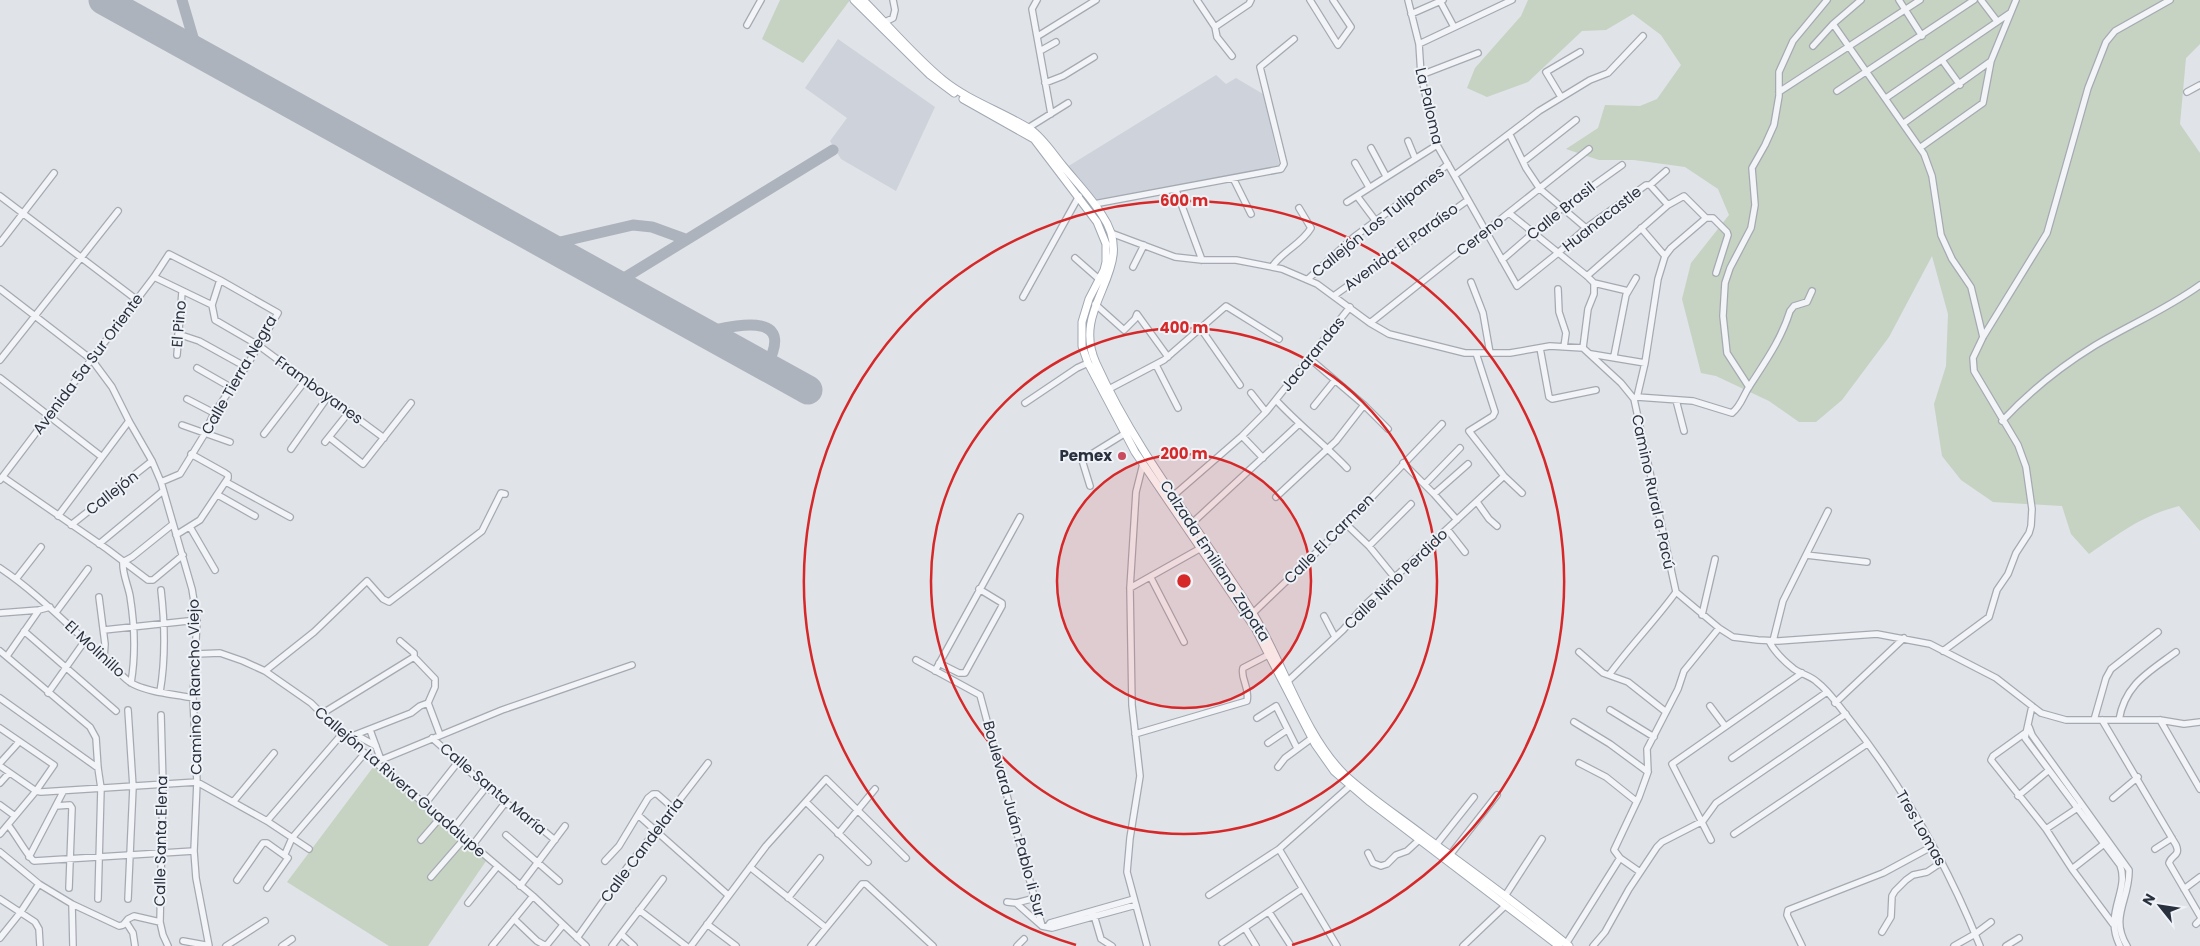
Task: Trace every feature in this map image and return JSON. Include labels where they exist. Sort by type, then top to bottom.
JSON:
[{"type":"main road","name":"Calzada Emiliano Zapata","points":[[854,0],[944,80],[977,102],[1037,134],[1104,216],[1112,233],[1114,254],[1110,274],[1095,304],[1089,324],[1090,344],[1095,362],[1140,447],[1174,496],[1201,548],[1244,610],[1312,738],[1334,771],[1350,786],[1419,840],[1506,905],[1565,945]]},
{"type":"main road","name":"Calzada Emiliano Zapata","points":[[863,0],[882,23],[941,85],[974,106],[1034,139],[1097,222],[1106,244],[1106,262],[1100,280],[1089,299],[1082,322],[1082,346],[1088,363],[1124,434],[1143,464],[1253,613],[1320,742],[1338,767],[1382,805],[1505,896],[1565,945]]},
{"type":"main road","points":[[1106,244],[1110,246],[1114,243]]},
{"type":"street","points":[[747,25],[761,0]]},
{"type":"street","points":[[882,23],[893,18],[895,10],[893,0]]},
{"type":"street","points":[[1037,0],[1032,9],[1051,114]]},
{"type":"street","points":[[1038,36],[1096,0]]},
{"type":"street","points":[[1197,0],[1215,26],[1217,37],[1232,56]]},
{"type":"street","points":[[1215,26],[1249,4],[1251,0]]},
{"type":"street","points":[[1310,0],[1337,45],[1340,44],[1351,27],[1333,0]]},
{"type":"street","name":"La Paloma","points":[[1408,0],[1419,44],[1421,75],[1437,144],[1517,286]]},
{"type":"street","points":[[1419,44],[1512,0]]},
{"type":"street","points":[[1749,387],[1727,353],[1723,316],[1725,283],[1730,268],[1751,228],[1755,209],[1752,168],[1771,133],[1779,92],[1779,72],[1793,41],[1827,0]]},
{"type":"street","points":[[1812,46],[1856,2],[1861,0]]},
{"type":"street","points":[[1899,0],[1922,36]]},
{"type":"street","points":[[1779,92],[1920,0]]},
{"type":"street","points":[[1838,91],[1868,73],[1974,0]]},
{"type":"street","points":[[1982,0],[1997,21]]},
{"type":"street","points":[[1921,148],[1982,103],[1991,61],[2016,0]]},
{"type":"street","points":[[1944,651],[1989,618],[1997,590],[2008,574],[2016,553],[2029,533],[2032,509],[2026,467],[2018,445],[1974,371],[1973,358],[1983,337],[2047,233],[2088,88],[2106,42],[2115,31],[2170,0]]},
{"type":"street","points":[[1411,14],[1442,1],[1454,27]]},
{"type":"street","points":[[1886,98],[2011,12]]},
{"type":"street","points":[[1833,24],[1921,148],[1932,176],[1942,235],[1952,259],[1971,287],[1983,337]]},
{"type":"street","points":[[1455,175],[1561,96],[1590,80],[1608,73],[1642,36]]},
{"type":"street","points":[[1094,204],[1281,169],[1284,164],[1260,67],[1294,39]]},
{"type":"street","points":[[1040,51],[1056,42]]},
{"type":"street","points":[[1561,96],[1546,72],[1580,52]]},
{"type":"street","points":[[1421,75],[1478,53]]},
{"type":"street","points":[[1045,83],[1063,76],[1094,56]]},
{"type":"street","points":[[1942,60],[1960,85]]},
{"type":"street","points":[[1904,123],[1960,85],[1991,61]]},
{"type":"street","points":[[2187,92],[2200,85]]},
{"type":"street","points":[[1028,128],[1068,103]]},
{"type":"street","points":[[1524,162],[1576,120]]},
{"type":"street","points":[[1510,135],[1526,168],[1540,189],[1586,228]]},
{"type":"street","points":[[1408,141],[1415,158]]},
{"type":"street","points":[[1347,202],[1437,144]]},
{"type":"street","points":[[1370,148],[1386,176]]},
{"type":"street","name":"Cereno","points":[[1370,323],[1589,149]]},
{"type":"street","points":[[1355,163],[1369,187]]},
{"type":"street","name":"Callejón Los Tulipanes","points":[[1308,279],[1354,237],[1448,164]]},
{"type":"street","name":"Calle Brasil","points":[[1502,260],[1562,208],[1622,165]]},
{"type":"street","points":[[1650,185],[1666,171]]},
{"type":"street","points":[[0,243],[54,173]]},
{"type":"street","points":[[1233,178],[1251,214]]},
{"type":"street","name":"Huanacastle","points":[[1517,286],[1558,254],[1586,228],[1646,184],[1650,185],[1668,205]]},
{"type":"street","points":[[1176,190],[1202,260]]},
{"type":"street","points":[[0,196],[137,300]]},
{"type":"street","points":[[1023,296],[1079,196]]},
{"type":"street","points":[[1357,196],[1375,220]]},
{"type":"street","points":[[1587,276],[1668,205],[1684,196],[1706,218]]},
{"type":"street","name":"Avenida El Paraíso","points":[[1335,295],[1468,200]]},
{"type":"street","points":[[1272,267],[1279,257],[1293,249],[1311,228],[1299,208]]},
{"type":"street","points":[[0,360],[118,211]]},
{"type":"street","points":[[1509,213],[1594,283],[1628,291]]},
{"type":"street","points":[[1716,273],[1728,235],[1712,218],[1706,218],[1671,248],[1665,256],[1658,279],[1645,363],[1635,398],[1698,402],[1731,414],[1738,409],[1749,387],[1772,354],[1790,312],[1794,306],[1808,302],[1812,291]]},
{"type":"street","points":[[1641,228],[1665,256]]},
{"type":"street","points":[[1112,233],[1176,257],[1202,260],[1236,260],[1272,267],[1308,279],[1335,295],[1370,323],[1389,334],[1465,353],[1510,354],[1540,348],[1583,348],[1586,319],[1594,294],[1594,283]]},
{"type":"street","points":[[1132,267],[1144,245]]},
{"type":"street","name":"Avenida 5a Sur Oriente","points":[[2,475],[154,278],[169,254]]},
{"type":"street","name":"Calle Tierra Negra","points":[[161,482],[180,474],[214,413],[246,367],[278,313],[169,254]]},
{"type":"street","points":[[1075,258],[1100,280]]},
{"type":"street","points":[[154,278],[212,305],[220,280]]},
{"type":"street","points":[[1614,356],[1628,291],[1636,278]]},
{"type":"street","points":[[1471,282],[1483,312],[1490,353]]},
{"type":"street","points":[[2002,421],[2031,392],[2094,346],[2184,297],[2200,285]]},
{"type":"street","name":"Camino a Rancho Viejo","points":[[0,288],[92,360],[112,387],[128,422],[152,461],[164,491],[192,589],[197,620],[193,698],[198,782],[194,851],[206,945]]},
{"type":"street","points":[[1558,289],[1559,312],[1566,333],[1564,347]]},
{"type":"street","name":"El Pino","points":[[177,355],[182,292]]},
{"type":"street","points":[[1095,304],[1124,330],[1135,320],[1137,314],[1168,356]]},
{"type":"street","name":"Framboyanes","points":[[212,305],[215,320],[258,345],[384,438]]},
{"type":"street","points":[[1109,389],[1156,365],[1226,306],[1279,339]]},
{"type":"street","name":"Jacarandas","points":[[1174,496],[1242,436],[1266,412],[1350,307]]},
{"type":"street","points":[[1200,329],[1240,385]]},
{"type":"street","points":[[178,334],[199,341],[246,367]]},
{"type":"street","points":[[1540,348],[1549,398],[1596,390]]},
{"type":"street","name":"Camino Rural a Pacú","points":[[1583,348],[1635,398],[1676,592]]},
{"type":"street","points":[[1476,353],[1495,412],[1493,416],[1470,431],[1504,476],[1522,492]]},
{"type":"street","points":[[1591,354],[1614,356],[1645,363]]},
{"type":"street","points":[[1309,358],[1364,405],[1388,429]]},
{"type":"street","points":[[1024,403],[1077,368],[1088,363]]},
{"type":"street","points":[[1156,365],[1178,408]]},
{"type":"street","points":[[196,368],[232,388]]},
{"type":"street","points":[[0,378],[102,457]]},
{"type":"street","points":[[1314,406],[1334,380]]},
{"type":"street","points":[[264,434],[305,381]]},
{"type":"street","points":[[1252,393],[1266,412]]},
{"type":"street","points":[[291,449],[328,398]]},
{"type":"street","points":[[187,399],[214,413]]},
{"type":"street","points":[[1276,400],[1347,468]]},
{"type":"street","points":[[1676,400],[1684,431]]},
{"type":"street","points":[[349,412],[327,440],[363,464],[411,403]]},
{"type":"street","points":[[1276,498],[1328,448],[1364,405]]},
{"type":"street","points":[[58,516],[128,422]]},
{"type":"street","points":[[1190,526],[1299,424]]},
{"type":"street","name":"Calle El Carmen","points":[[1253,613],[1346,524],[1442,424]]},
{"type":"street","points":[[182,425],[230,442]]},
{"type":"street","points":[[1090,486],[1082,460],[1124,434]]},
{"type":"street","points":[[1242,436],[1262,458]]},
{"type":"street","points":[[1425,484],[1460,448]]},
{"type":"street","points":[[176,535],[200,520],[218,495],[228,475],[191,454]]},
{"type":"street","name":"Callejón","points":[[71,525],[152,461]]},
{"type":"street","points":[[1403,463],[1425,484],[1457,520]]},
{"type":"street","points":[[1143,464],[1136,492],[1130,588],[1132,705],[1140,776],[1130,838],[1127,872],[1147,946]]},
{"type":"street","points":[[1434,494],[1468,464]]},
{"type":"street","points":[[2,475],[150,581],[183,555]]},
{"type":"street","name":"Calle Niño Perdido","points":[[1288,681],[1504,476]]},
{"type":"street","points":[[226,482],[290,517]]},
{"type":"street","points":[[99,544],[164,491]]},
{"type":"street","points":[[265,671],[314,632],[367,581],[383,599],[389,602],[482,531],[501,493],[505,494]]},
{"type":"street","points":[[218,495],[255,516]]},
{"type":"street","points":[[1477,502],[1489,519],[1497,526]]},
{"type":"street","points":[[1369,546],[1411,504]]},
{"type":"street","points":[[1771,641],[1783,601],[1828,512]]},
{"type":"street","points":[[935,671],[1020,517]]},
{"type":"street","points":[[123,562],[132,558],[173,524]]},
{"type":"street","points":[[1346,524],[1369,546],[1395,578]]},
{"type":"street","points":[[190,528],[215,570]]},
{"type":"street","points":[[1448,529],[1465,552]]},
{"type":"street","points":[[16,579],[41,547]]},
{"type":"street","points":[[1130,588],[1151,578],[1201,548]]},
{"type":"street","points":[[1806,555],[1866,562]]},
{"type":"street","points":[[1702,615],[1715,559]]},
{"type":"street","points":[[123,562],[135,626],[134,662],[131,683]]},
{"type":"street","name":"El Molinillo","points":[[0,568],[56,612],[84,642],[131,683],[160,692],[193,698]]},
{"type":"street","points":[[56,612],[88,569]]},
{"type":"street","points":[[1151,578],[1184,642]]},
{"type":"street","points":[[160,692],[165,662],[165,622],[161,590]]},
{"type":"street","points":[[939,663],[959,673],[965,673],[992,627],[1002,603],[979,590]]},
{"type":"street","points":[[1609,675],[1628,649],[1654,622],[1676,592],[1702,615],[1733,638],[1771,641],[1877,634],[1930,644],[1996,678],[2041,713],[2053,718],[2066,720],[2160,720],[2184,724],[2200,722]]},
{"type":"street","points":[[99,597],[104,630],[104,658]]},
{"type":"street","points":[[0,613],[39,610],[50,607]]},
{"type":"street","points":[[6,656],[39,610]]},
{"type":"street","points":[[1324,616],[1335,637]]},
{"type":"street","points":[[104,630],[197,620]]},
{"type":"street","points":[[1640,872],[1620,858],[1614,850],[1648,772],[1647,749],[1678,689],[1684,671],[1719,628]]},
{"type":"street","points":[[24,631],[116,711]]},
{"type":"street","points":[[2094,720],[2106,678],[2111,669],[2158,632]]},
{"type":"street","points":[[1836,703],[1904,638]]},
{"type":"street","points":[[400,641],[414,653],[414,657],[435,679],[435,687],[428,703],[440,734]]},
{"type":"street","name":"Tres Lomas","points":[[1771,641],[1773,649],[1795,669],[1818,682],[1847,716],[1885,767],[1942,862],[1980,946]]},
{"type":"street","points":[[48,693],[84,642]]},
{"type":"street","points":[[0,651],[94,732],[101,788],[98,899]]},
{"type":"street","points":[[1579,652],[1603,673],[1628,682],[1666,712]]},
{"type":"street","points":[[2119,720],[2124,698],[2133,685],[2176,652]]},
{"type":"street","name":"Callejón La Rivera Guadalupe","points":[[196,654],[220,653],[265,671],[323,713],[345,736],[378,761],[424,804],[532,896],[586,946]]},
{"type":"street","points":[[1135,734],[1246,701],[1249,691],[1242,672],[1243,668],[1268,654]]},
{"type":"street","points":[[323,713],[414,657]]},
{"type":"street","name":"Boulevard Juán Pablo Ii Sur","points":[[916,660],[980,694],[1035,898],[1045,926]]},
{"type":"street","points":[[370,730],[376,746],[378,761],[502,710],[632,665]]},
{"type":"street","points":[[1711,840],[1672,764],[1802,673]]},
{"type":"street","points":[[1732,758],[1827,692]]},
{"type":"street","points":[[0,698],[98,768]]},
{"type":"street","points":[[267,821],[345,736],[370,730],[411,713],[428,703]]},
{"type":"street","points":[[1257,718],[1276,706],[1297,748]]},
{"type":"street","points":[[1710,706],[1725,726]]},
{"type":"street","points":[[2032,706],[2029,727],[2025,733],[1993,756],[1991,760],[2046,829],[2113,924]]},
{"type":"street","points":[[128,710],[133,787],[128,899]]},
{"type":"street","points":[[1610,710],[1654,737]]},
{"type":"street","name":"Calle Santa Elena","points":[[72,904],[119,926],[134,916],[160,922],[163,785],[161,715]]},
{"type":"street","points":[[1593,946],[1605,932],[1640,872],[1662,842],[1702,821],[1716,803],[1847,716]]},
{"type":"street","points":[[2102,720],[2138,777],[2178,850],[2169,863],[2199,920]]},
{"type":"street","points":[[2160,720],[2200,789]]},
{"type":"street","points":[[1574,722],[1610,744],[1648,772]]},
{"type":"street","points":[[2029,727],[2032,735],[2081,806],[2129,870],[2118,920],[2119,930],[2127,946]]},
{"type":"street","points":[[0,728],[54,765],[36,791],[0,834]]},
{"type":"street","points":[[1268,743],[1287,730]]},
{"type":"street","points":[[2025,733],[2025,738],[2049,770],[2081,806],[2123,871],[2113,924],[2114,935],[2120,946]]},
{"type":"street","points":[[356,734],[376,746]]},
{"type":"street","name":"Calle Santa María","points":[[432,738],[505,803],[521,812],[555,840]]},
{"type":"street","points":[[1278,767],[1297,748],[1312,738]]},
{"type":"street","points":[[19,742],[0,765],[36,791],[63,792],[198,782],[267,821],[310,849]]},
{"type":"street","points":[[1734,834],[1867,744]]},
{"type":"street","points":[[233,802],[274,753]]},
{"type":"street","points":[[285,854],[292,838],[365,753]]},
{"type":"street","points":[[424,804],[458,762]]},
{"type":"street","points":[[1579,762],[1606,778],[1636,801]]},
{"type":"street","name":"Calle Candelaria","points":[[577,938],[708,763]]},
{"type":"street","points":[[2018,796],[2049,770]]},
{"type":"street","points":[[0,783],[9,773]]},
{"type":"street","points":[[2113,798],[2138,777]]},
{"type":"street","points":[[690,946],[750,867],[826,779],[906,858]]},
{"type":"street","points":[[453,829],[487,786]]},
{"type":"street","points":[[1209,895],[1278,849],[1350,786]]},
{"type":"street","points":[[838,834],[875,789]]},
{"type":"street","points":[[29,857],[63,792]]},
{"type":"street","points":[[605,861],[619,846],[648,798],[653,794],[657,794],[673,808]]},
{"type":"street","points":[[1450,855],[1497,795]]},
{"type":"street","points":[[1436,845],[1474,797]]},
{"type":"street","points":[[806,802],[868,862]]},
{"type":"street","points":[[472,846],[505,803]]},
{"type":"street","points":[[0,805],[15,816]]},
{"type":"street","points":[[56,806],[72,806],[69,888]]},
{"type":"street","points":[[2046,829],[2081,806]]},
{"type":"street","points":[[638,815],[728,895]]},
{"type":"street","points":[[421,840],[440,818]]},
{"type":"street","points":[[8,825],[19,839],[29,857],[34,861],[194,851]]},
{"type":"street","points":[[520,886],[565,826]]},
{"type":"street","points":[[506,834],[539,861],[559,881]]},
{"type":"street","points":[[2155,849],[2172,838]]},
{"type":"street","points":[[431,877],[464,839]]},
{"type":"street","points":[[1505,896],[1542,839]]},
{"type":"street","points":[[1368,853],[1373,863],[1381,866],[1387,864],[1396,855],[1407,851],[1419,840]]},
{"type":"street","points":[[237,880],[264,844],[267,843],[285,854],[288,858],[268,888]]},
{"type":"street","points":[[2072,868],[2104,844]]},
{"type":"street","points":[[1802,946],[1787,915],[1788,910],[1883,873],[1933,846]]},
{"type":"street","points":[[1278,849],[1337,946]]},
{"type":"street","points":[[0,852],[39,884],[72,904],[73,946]]},
{"type":"street","points":[[788,898],[820,858]]},
{"type":"street","points":[[1565,945],[1620,858]]},
{"type":"street","points":[[1882,932],[1891,917],[1892,896],[1895,891],[1913,875],[1927,872],[1942,862]]},
{"type":"street","points":[[468,903],[497,867]]},
{"type":"street","points":[[750,867],[825,927]]},
{"type":"street","points":[[2184,889],[2200,877]]},
{"type":"street","points":[[612,946],[663,879]]},
{"type":"street","points":[[0,938],[20,913],[39,884]]},
{"type":"street","points":[[811,946],[862,884],[866,884],[933,946]]},
{"type":"street","points":[[1222,943],[1302,888]]},
{"type":"street","points":[[2120,890],[2124,898]]},
{"type":"street","points":[[493,946],[532,896]]},
{"type":"street","points":[[0,898],[37,925],[40,946]]},
{"type":"street","points":[[1007,902],[1016,903],[1035,898]]},
{"type":"street","points":[[1016,903],[1045,926],[1050,923],[1135,902]]},
{"type":"street","points":[[1463,946],[1506,905]]},
{"type":"street","points":[[639,910],[686,946]]},
{"type":"street","points":[[1094,912],[1101,939],[1112,946]]},
{"type":"street","points":[[1269,912],[1291,946]]},
{"type":"street","points":[[514,919],[537,941],[546,946],[563,925]]},
{"type":"street","points":[[226,946],[265,921]]},
{"type":"street","points":[[126,922],[133,933],[135,946]]},
{"type":"street","points":[[160,922],[162,935],[168,946]]},
{"type":"street","points":[[1954,946],[1968,939],[1991,922]]},
{"type":"street","points":[[707,924],[736,946]]},
{"type":"street","points":[[1245,928],[1256,946]]},
{"type":"street","points":[[621,934],[634,946]]},
{"type":"street","points":[[2006,946],[2019,938]]},
{"type":"street","points":[[1018,946],[1024,939]]},
{"type":"street","points":[[1966,946],[1968,939]]},
{"type":"street","points":[[282,946],[292,940]]},
{"type":"street","points":[[182,941],[206,945]]},
{"type":"shaded area","points":[[838,39],[935,107],[896,191],[841,159],[830,141],[847,118],[805,88]]},
{"type":"shaded area","points":[[1216,75],[1226,84],[1236,78],[1263,94],[1280,167],[1176,188],[1094,200],[1067,167]]},
{"type":"green space","points":[[780,0],[850,0],[803,63],[762,39]]},
{"type":"green space","points":[[1528,0],[2200,0],[2200,44],[2186,58],[2180,124],[2200,153],[2200,531],[2179,506],[2142,520],[2089,554],[2071,534],[2062,506],[1993,502],[1961,480],[1942,456],[1934,404],[1946,366],[1948,314],[1932,256],[1889,337],[1842,400],[1816,422],[1799,422],[1769,401],[1716,376],[1701,373],[1682,299],[1691,263],[1729,215],[1718,189],[1685,167],[1634,160],[1599,160],[1566,149],[1598,128],[1605,105],[1640,106],[1657,99],[1681,65],[1661,35],[1633,14],[1606,30],[1582,31],[1528,82],[1487,97],[1467,88],[1475,68],[1521,16]]},
{"type":"green space","points":[[374,766],[486,861],[428,946],[389,946],[287,882]]},
{"type":"taxiway","points":[[182,0],[197,51]]},
{"type":"taxiway","points":[[616,283],[833,150]]},
{"type":"taxiway","points":[[547,245],[633,225],[652,227],[685,239]]},
{"type":"taxiway","points":[[704,332],[745,325],[768,329],[774,336],[774,349],[766,367]]},
{"type":"runway","points":[[103,0],[808,390]]},
{"type":"place","name":"Pemex","points":[[1122,456]]}]
